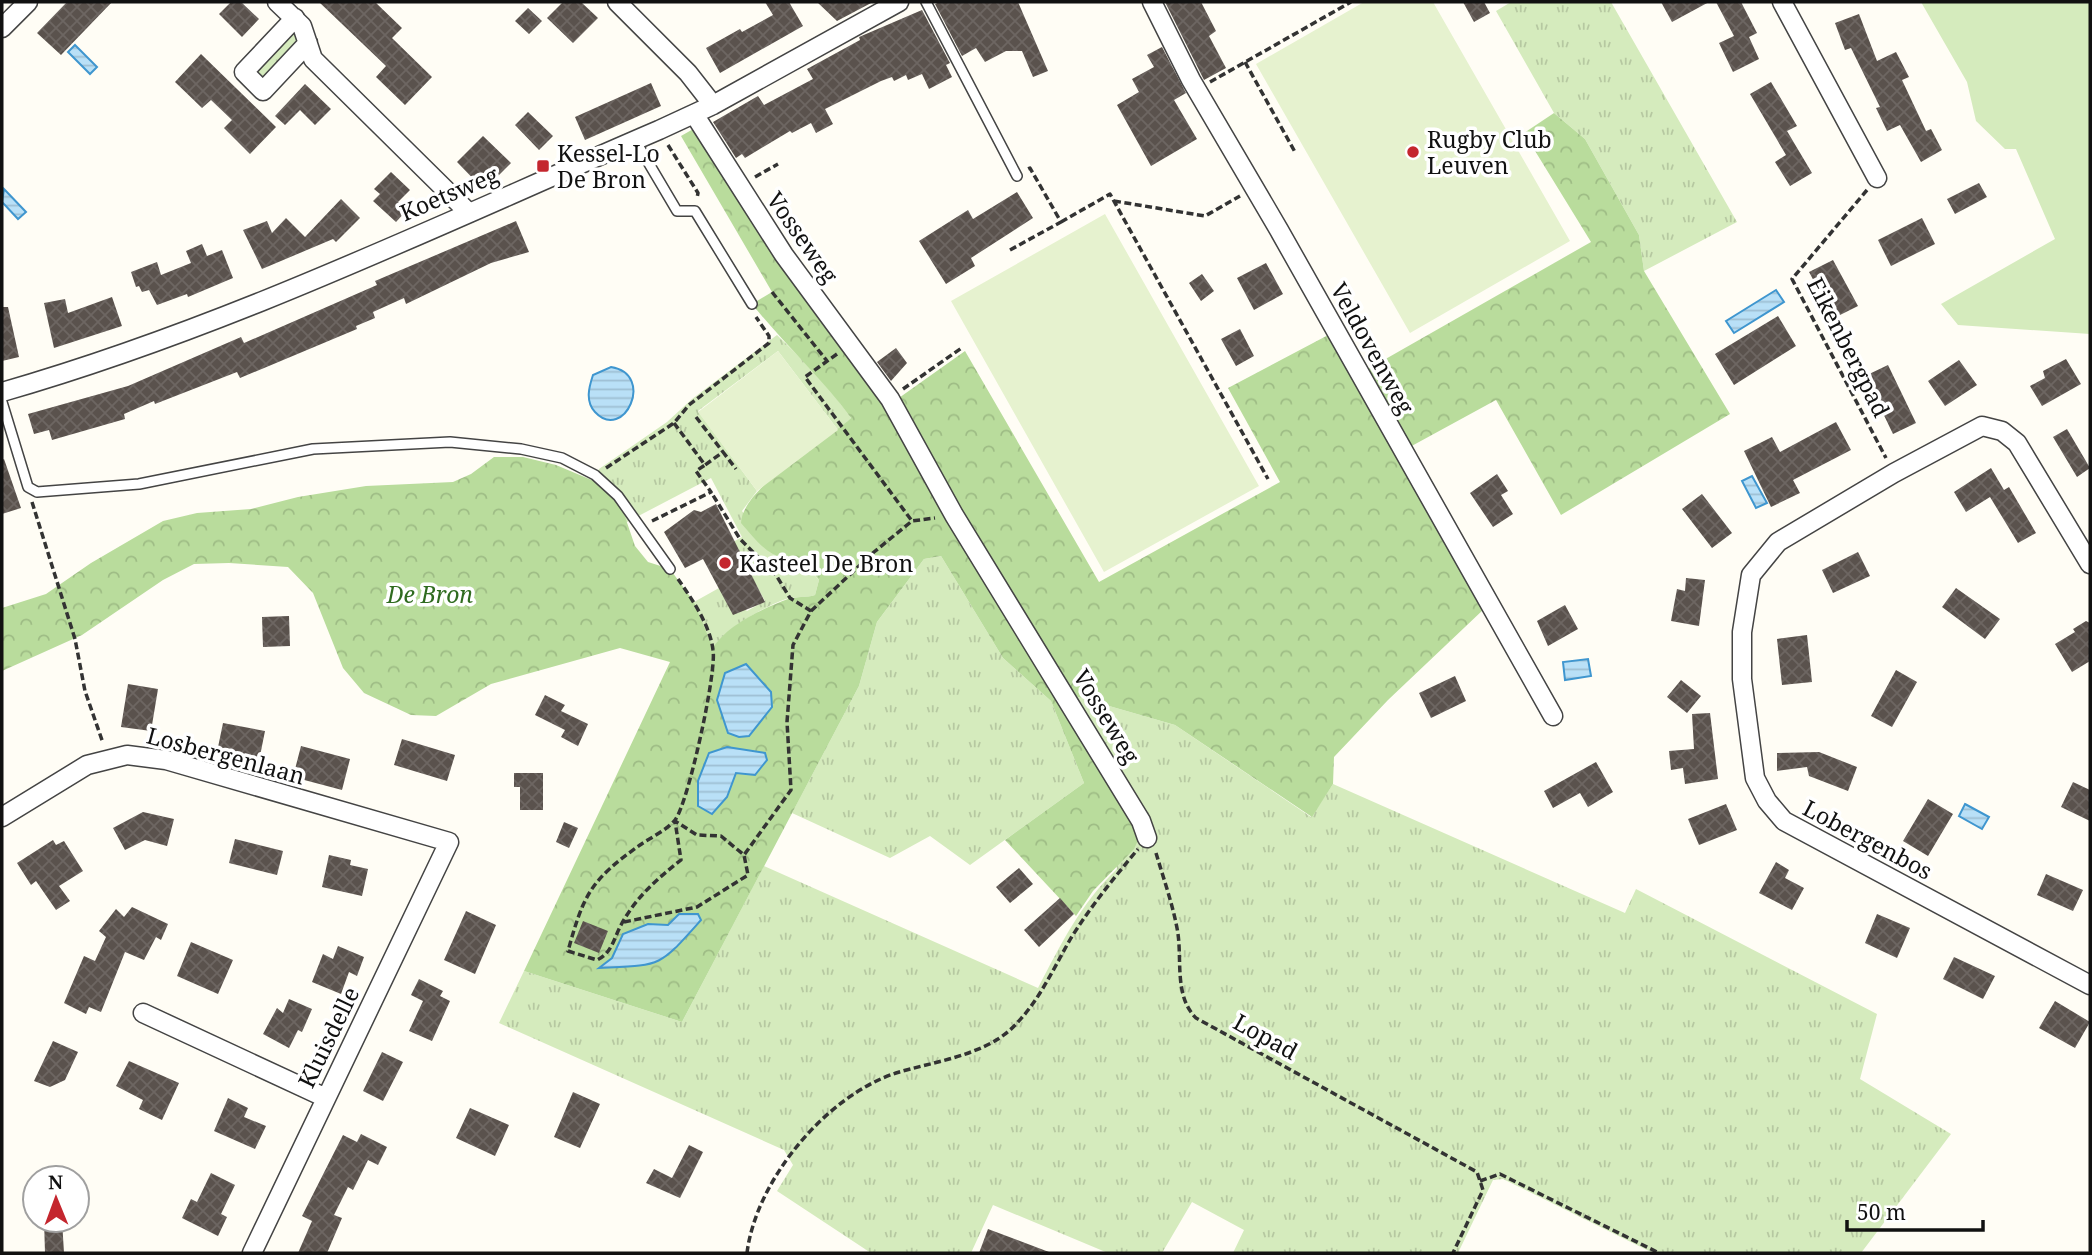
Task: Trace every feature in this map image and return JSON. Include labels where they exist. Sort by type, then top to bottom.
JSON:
[{"type":"street","points":[[2,28],[28,2]]},
{"type":"street","points":[[277,2],[302,26],[313,59],[468,212]]},
{"type":"street","points":[[617,2],[688,73],[713,105]]},
{"type":"street","name":"Koetsweg","points":[[2,392],[94,366],[183,334],[659,130],[713,105],[899,2]]},
{"type":"street","name":"Veldovenweg","points":[[1152,2],[1196,90],[1255,188],[1553,716]]},
{"type":"street","points":[[1782,2],[1877,178]]},
{"type":"street","points":[[295,18],[244,72],[263,91],[308,43]]},
{"type":"street","name":"Vosseweg","points":[[694,114],[738,187],[784,255],[890,399],[954,515],[1141,821],[1147,838]]},
{"type":"street","name":"Lobergenbos","points":[[2090,564],[2017,443],[2002,431],[1982,426],[1894,473],[1778,542],[1751,575],[1742,632],[1742,679],[1755,778],[1767,801],[1784,821],[2090,985]]},
{"type":"street","name":"Losbergenlaan","points":[[2,817],[88,765],[127,755],[166,760],[449,842]]},
{"type":"street","name":"Kluisdelle","points":[[253,1253],[449,842]]},
{"type":"street","points":[[143,1013],[326,1098]]},
{"type":"lane","points":[[926,2],[1017,176]]},
{"type":"lane","points":[[635,140],[677,211],[695,211],[752,304]]},
{"type":"lane","points":[[2,402],[28,487],[41,492],[139,484],[313,449],[436,442],[521,449],[562,458],[595,475],[618,496],[670,569]]},
{"type":"path","points":[[1196,90],[1351,2]]},
{"type":"path","points":[[1245,62],[1295,152]]},
{"type":"path","points":[[659,130],[698,193],[695,211]]},
{"type":"path","points":[[738,187],[778,164]]},
{"type":"path","points":[[1017,176],[1030,168],[1061,222]]},
{"type":"path","name":"Eikenbergpad","points":[[1877,178],[1792,279],[1813,314],[1828,352],[1894,473]]},
{"type":"path","points":[[1114,201],[1205,216],[1255,188]]},
{"type":"path","points":[[1010,250],[1110,194],[1268,479]]},
{"type":"path","points":[[772,292],[827,361]]},
{"type":"path","points":[[595,475],[674,423],[689,404],[769,343],[769,336],[751,309],[752,304]]},
{"type":"path","points":[[850,344],[805,377],[912,521]]},
{"type":"path","points":[[890,399],[963,347]]},
{"type":"path","points":[[696,417],[736,470]]},
{"type":"path","points":[[674,423],[705,464]]},
{"type":"path","points":[[723,452],[696,471],[740,539],[776,575],[790,598],[811,611]]},
{"type":"path","points":[[28,487],[75,639],[85,691],[99,737],[112,757]]},
{"type":"path","points":[[641,527],[711,492]]},
{"type":"path","points":[[744,855],[791,790],[787,722],[793,645],[811,611],[874,552],[912,521],[954,515]]},
{"type":"path","points":[[670,569],[694,602],[713,649],[705,708],[687,792],[675,821],[681,860],[646,889],[622,922],[607,955],[597,960],[568,951],[579,909],[603,871],[675,821]]},
{"type":"path","points":[[622,922],[697,906],[748,875],[744,855],[721,836],[697,835],[675,821]]},
{"type":"path","points":[[747,1253],[754,1221],[770,1186],[802,1141],[827,1115],[861,1089],[882,1079],[976,1049],[1006,1033],[1025,1016],[1054,974],[1070,941],[1097,898],[1147,838]]},
{"type":"path","name":"Lopad","points":[[1147,838],[1155,849],[1177,929],[1182,994],[1188,1010],[1196,1018],[1477,1172],[1480,1181]]},
{"type":"path","points":[[1453,1253],[1483,1190],[1480,1181],[1500,1174],[1659,1253]]},
{"type":"green space","name":"Rugby Club Leuven","points":[[1364,2],[1433,2],[1570,241],[1410,333],[1256,64]]},
{"type":"green space","points":[[1511,2],[1611,2],[1737,222],[1644,271],[1639,235],[1585,139],[1554,113],[1496,11]]},
{"type":"green space","points":[[1921,2],[2090,2],[2090,334],[1958,325],[1941,304],[2055,239],[2016,149],[2005,149],[1976,121],[1967,82]]},
{"type":"green space","points":[[295,18],[308,43],[263,91],[244,72]]},
{"type":"green space","name":"De Bron","points":[[1554,113],[1585,139],[1639,235],[1644,271],[1730,414],[1561,515],[1496,400],[1397,454],[1484,609],[1388,700],[1334,757],[1333,784],[1312,817],[1175,725],[1071,695],[1136,822],[1139,838],[1134,849],[1093,891],[1076,916],[1005,840],[1084,783],[1051,701],[1003,658],[941,556],[924,559],[877,622],[859,686],[682,1022],[524,971],[670,662],[620,648],[491,684],[436,716],[411,715],[364,693],[343,668],[313,593],[288,567],[229,563],[194,564],[163,580],[82,635],[2,671],[2,608],[46,594],[91,563],[163,521],[197,513],[251,509],[298,497],[366,486],[453,482],[471,474],[494,457],[523,457],[556,465],[594,481],[621,505],[635,546],[648,562],[670,569],[694,602],[713,648],[727,632],[757,613],[788,599],[815,595],[819,580],[806,565],[769,551],[741,523],[745,509],[769,480],[851,418],[752,304],[772,292],[681,136],[695,128],[889,405],[965,351],[1099,582],[1280,482],[1228,388],[1332,333],[1368,369],[1591,242],[1524,133]]},
{"type":"green space","points":[[1105,214],[1259,486],[1104,572],[951,301]]},
{"type":"green space","points":[[777,335],[823,380],[851,418],[838,430],[778,351],[698,411],[757,491],[742,511],[774,554],[800,559],[819,580],[815,595],[789,598],[769,606],[735,626],[713,649],[694,602],[719,588],[747,611],[765,601],[733,542],[742,537],[711,478],[625,523],[621,505],[594,481],[599,469],[667,422],[692,399]]},
{"type":"green space","points":[[778,351],[838,430],[757,491],[698,412]]},
{"type":"green space","points":[[941,556],[1003,658],[1051,701],[1084,783],[970,865],[930,836],[890,858],[792,813],[859,686],[877,622],[924,559]]},
{"type":"green space","points":[[1071,695],[1175,725],[1311,817],[1333,784],[1625,913],[1636,889],[1877,1014],[1860,1079],[1951,1134],[1861,1253],[1653,1253],[1503,1179],[1493,1180],[1458,1253],[1233,1253],[1244,1230],[1192,1202],[1162,1253],[1108,1253],[993,1205],[971,1253],[871,1253],[777,1191],[793,1165],[784,1150],[499,1023],[524,971],[682,1022],[764,866],[1038,988],[1082,910],[1117,869]]},
{"type":"water","points":[[75,45],[97,67],[90,74],[68,52]]},
{"type":"water","points":[[4,189],[26,212],[18,219],[2,202]]},
{"type":"water","points":[[1776,290],[1784,302],[1734,333],[1726,321]]},
{"type":"water","points":[[611,367],[624,372],[632,381],[633,392],[631,404],[625,413],[616,419],[606,419],[592,408],[589,394],[593,375]]},
{"type":"water","points":[[1752,476],[1767,503],[1756,508],[1742,481]]},
{"type":"water","points":[[1588,659],[1591,676],[1565,680],[1563,662]]},
{"type":"water","points":[[746,664],[771,692],[772,707],[749,736],[739,737],[728,733],[717,700],[725,673]]},
{"type":"water","points":[[727,747],[765,753],[767,760],[755,775],[736,773],[727,797],[712,814],[698,806],[698,781],[709,753]]},
{"type":"water","points":[[1965,804],[1989,817],[1982,829],[1959,816]]},
{"type":"water","points":[[679,914],[698,914],[701,920],[667,955],[648,964],[599,968],[612,958],[623,934],[648,924],[668,925]]},
{"type":"building","points":[[67,2],[112,2],[61,55],[37,33]]},
{"type":"building","points":[[231,2],[241,2],[259,19],[242,37],[219,14]]},
{"type":"building","points":[[319,2],[375,2],[402,28],[392,38],[432,77],[405,105],[376,77],[386,66]]},
{"type":"building","points":[[563,2],[581,2],[598,18],[573,43],[547,18]]},
{"type":"building","points":[[765,2],[789,2],[803,26],[720,73],[706,48],[773,15]]},
{"type":"building","points":[[817,2],[873,2],[837,21]]},
{"type":"building","points":[[1018,2],[1048,71],[1033,77],[1022,51],[1006,51],[985,62],[976,48],[962,56],[935,4]]},
{"type":"building","points":[[1165,2],[1201,2],[1216,31],[1209,36],[1226,68],[1204,80]]},
{"type":"building","points":[[1463,2],[1484,2],[1490,13],[1474,22]]},
{"type":"building","points":[[1661,2],[1709,2],[1672,22]]},
{"type":"building","points":[[1716,2],[1741,2],[1757,33],[1749,37],[1759,59],[1733,72],[1719,43],[1734,36]]},
{"type":"building","points":[[528,8],[542,21],[529,34],[515,21]]},
{"type":"building","points":[[922,10],[950,63],[946,65],[952,77],[929,89],[922,74],[908,80],[906,75],[894,81],[892,77],[881,81],[825,109],[833,124],[816,133],[811,123],[792,133],[790,131],[745,158],[742,154],[736,158],[713,122],[758,96],[764,105],[813,79],[807,69],[860,40],[859,37]]},
{"type":"building","points":[[1859,14],[1877,61],[1896,52],[1909,77],[1902,80],[1926,131],[1931,129],[1942,150],[1921,162],[1900,125],[1887,131],[1876,108],[1880,107],[1851,48],[1845,50],[1835,23]]},
{"type":"building","points":[[1162,47],[1186,93],[1174,100],[1197,139],[1151,166],[1117,105],[1139,92],[1132,79],[1154,67],[1147,55]]},
{"type":"building","points":[[201,54],[276,127],[250,154],[224,128],[232,120],[211,100],[202,108],[175,82]]},
{"type":"building","points":[[1771,82],[1797,126],[1787,131],[1812,173],[1790,186],[1775,162],[1786,155],[1750,94]]},
{"type":"building","points":[[651,83],[661,106],[585,140],[575,117]]},
{"type":"building","points":[[305,84],[331,109],[315,125],[300,110],[285,125],[275,116]]},
{"type":"building","points":[[528,112],[553,136],[539,150],[515,125]]},
{"type":"building","points":[[483,136],[511,163],[484,190],[457,162]]},
{"type":"building","points":[[391,172],[410,190],[398,202],[407,210],[396,222],[373,201],[380,194],[374,189]]},
{"type":"building","points":[[1979,183],[1987,197],[1955,214],[1947,199]]},
{"type":"building","points":[[1017,192],[1033,218],[971,258],[975,266],[946,284],[919,241],[968,210],[973,219]]},
{"type":"building","points":[[341,199],[360,218],[336,242],[333,239],[262,269],[243,230],[267,221],[272,233],[286,218],[305,237]]},
{"type":"building","points":[[1922,218],[1935,244],[1891,266],[1878,240]]},
{"type":"building","points":[[516,221],[529,252],[491,263],[406,304],[404,298],[373,312],[375,318],[356,326],[357,329],[240,378],[237,372],[155,404],[154,401],[124,414],[125,419],[52,440],[49,430],[34,434],[28,414],[128,386],[241,337],[244,343],[377,285],[375,281]]},
{"type":"building","points":[[202,244],[207,256],[222,250],[233,278],[188,297],[187,294],[157,305],[149,290],[142,292],[139,286],[136,287],[131,272],[157,262],[161,275],[191,263],[186,251]]},
{"type":"building","points":[[1833,260],[1858,306],[1834,318],[1809,272]]},
{"type":"building","points":[[1266,263],[1283,294],[1254,310],[1237,278]]},
{"type":"building","points":[[1202,274],[1214,291],[1201,301],[1189,283]]},
{"type":"building","points":[[112,297],[122,326],[54,348],[44,303],[65,299],[68,313]]},
{"type":"building","points":[[2,307],[8,307],[19,357],[2,361]]},
{"type":"building","points":[[1778,316],[1796,346],[1734,385],[1715,354]]},
{"type":"building","points":[[1240,329],[1254,356],[1236,366],[1221,339]]},
{"type":"building","points":[[896,348],[907,363],[891,381],[877,362]]},
{"type":"building","points":[[2066,359],[2081,384],[2042,406],[2030,386],[2045,378],[2043,371]]},
{"type":"building","points":[[1959,360],[1977,385],[1945,406],[1928,381]]},
{"type":"building","points":[[1888,365],[1916,423],[1893,434],[1865,376]]},
{"type":"building","points":[[1836,422],[1851,450],[1793,480],[1800,493],[1771,507],[1744,451],[1772,437],[1780,452]]},
{"type":"building","points":[[2067,429],[2090,468],[2077,477],[2053,437]]},
{"type":"building","points":[[4,459],[21,508],[2,514],[2,460]]},
{"type":"building","points":[[1991,468],[2004,490],[2009,487],[2036,533],[2018,543],[1990,497],[1966,512],[1954,492]]},
{"type":"building","points":[[1497,474],[1508,491],[1501,495],[1513,514],[1493,527],[1470,493]]},
{"type":"building","points":[[1702,494],[1732,533],[1712,548],[1682,509]]},
{"type":"building","name":"Kasteel De Bron","points":[[716,504],[765,602],[733,615],[703,559],[685,568],[664,532],[694,510],[701,512]]},
{"type":"building","points":[[1858,552],[1870,576],[1833,593],[1822,570]]},
{"type":"building","points":[[1686,578],[1705,580],[1699,626],[1671,621],[1677,589],[1685,591]]},
{"type":"building","points":[[1956,588],[2000,619],[1985,639],[1942,607]]},
{"type":"building","points":[[1565,605],[1578,629],[1548,646],[1537,621]]},
{"type":"building","points":[[289,616],[290,646],[263,647],[262,617]]},
{"type":"building","points":[[2086,621],[2090,623],[2090,661],[2072,672],[2055,644],[2075,632],[2073,629]]},
{"type":"building","points":[[1807,635],[1812,682],[1782,685],[1777,639]]},
{"type":"building","points":[[1896,670],[1917,682],[1892,727],[1871,716]]},
{"type":"building","points":[[1455,676],[1466,701],[1431,718],[1419,693]]},
{"type":"building","points":[[1681,680],[1701,696],[1687,713],[1667,697]]},
{"type":"building","points":[[128,684],[158,689],[151,731],[121,727]]},
{"type":"building","points":[[545,695],[565,705],[561,711],[588,724],[578,746],[561,737],[565,730],[535,715]]},
{"type":"building","points":[[1710,713],[1718,779],[1685,784],[1683,768],[1671,770],[1669,751],[1694,749],[1692,714]]},
{"type":"building","points":[[223,723],[265,731],[259,761],[217,752]]},
{"type":"building","points":[[402,739],[455,755],[447,781],[394,765]]},
{"type":"building","points":[[301,746],[350,759],[342,790],[293,777]]},
{"type":"building","points":[[1819,752],[1857,767],[1848,791],[1809,776],[1807,767],[1777,771],[1777,753]]},
{"type":"building","points":[[1596,762],[1613,792],[1588,807],[1580,793],[1553,808],[1544,791]]},
{"type":"building","points":[[514,773],[543,773],[543,810],[520,810],[520,787],[514,787]]},
{"type":"building","points":[[2073,782],[2090,790],[2090,821],[2061,807]]},
{"type":"building","points":[[1928,799],[1953,814],[1928,856],[1903,841]]},
{"type":"building","points":[[1726,804],[1737,830],[1699,845],[1688,819]]},
{"type":"building","points":[[143,812],[174,819],[167,846],[145,840],[125,850],[113,828]]},
{"type":"building","points":[[564,822],[578,828],[569,848],[556,842]]},
{"type":"building","points":[[235,839],[283,851],[277,875],[229,863]]},
{"type":"building","points":[[53,840],[56,845],[64,841],[83,871],[59,886],[70,901],[56,910],[36,881],[31,885],[17,863]]},
{"type":"building","points":[[329,855],[351,860],[350,865],[368,869],[362,896],[322,887]]},
{"type":"building","points":[[1776,862],[1789,870],[1785,878],[1804,888],[1792,910],[1759,893]]},
{"type":"building","points":[[1019,868],[1033,884],[1010,903],[996,887]]},
{"type":"building","points":[[2046,874],[2083,890],[2073,911],[2037,895]]},
{"type":"building","points":[[1060,898],[1074,914],[1039,947],[1024,930]]},
{"type":"building","points":[[132,907],[168,924],[161,940],[156,937],[144,960],[125,952],[101,1012],[89,1007],[86,1014],[64,1003],[84,956],[95,961],[106,937],[99,931],[116,909],[124,917]]},
{"type":"building","points":[[466,911],[496,925],[475,974],[444,960]]},
{"type":"building","points":[[1877,914],[1910,928],[1897,958],[1865,943]]},
{"type":"building","points":[[583,921],[608,931],[599,953],[574,943]]},
{"type":"building","points":[[191,942],[233,960],[218,994],[177,976]]},
{"type":"building","points":[[338,946],[364,957],[357,976],[349,972],[341,994],[312,982],[323,954],[333,959]]},
{"type":"building","points":[[1954,957],[1995,976],[1983,999],[1943,979]]},
{"type":"building","points":[[419,979],[443,991],[440,996],[450,1001],[432,1041],[409,1031],[423,1001],[411,995]]},
{"type":"building","points":[[289,999],[312,1009],[302,1032],[298,1030],[289,1048],[263,1034],[277,1008],[283,1013]]},
{"type":"building","points":[[2055,1001],[2090,1022],[2075,1048],[2039,1028]]},
{"type":"building","points":[[53,1041],[78,1052],[65,1080],[50,1087],[34,1081]]},
{"type":"building","points":[[382,1052],[403,1062],[383,1101],[363,1091]]},
{"type":"building","points":[[129,1061],[179,1083],[162,1120],[139,1109],[143,1100],[116,1086]]},
{"type":"building","points":[[573,1092],[600,1104],[580,1148],[554,1137]]},
{"type":"building","points":[[228,1098],[248,1108],[244,1117],[266,1126],[255,1149],[214,1131]]},
{"type":"building","points":[[470,1108],[509,1125],[495,1156],[456,1138]]},
{"type":"building","points":[[361,1134],[387,1147],[378,1165],[368,1160],[353,1190],[348,1187],[334,1215],[342,1218],[327,1253],[298,1253],[312,1221],[302,1216],[343,1135],[357,1142]]},
{"type":"building","points":[[689,1145],[703,1152],[680,1198],[646,1183],[654,1169],[672,1178]]},
{"type":"building","points":[[211,1173],[235,1185],[221,1214],[227,1217],[218,1236],[182,1218],[191,1199],[197,1202]]},
{"type":"building","points":[[988,1229],[1049,1252],[1049,1253],[979,1253]]},
{"type":"building","points":[[44,1234],[63,1234],[64,1253],[45,1253]]},
{"type":"place","name":"Rugby Club Leuven","points":[[1413,152]]},
{"type":"place","name":"Kessel-Lo De Bron","points":[[543,166]]},
{"type":"place","name":"Kasteel De Bron","points":[[725,563]]}]
